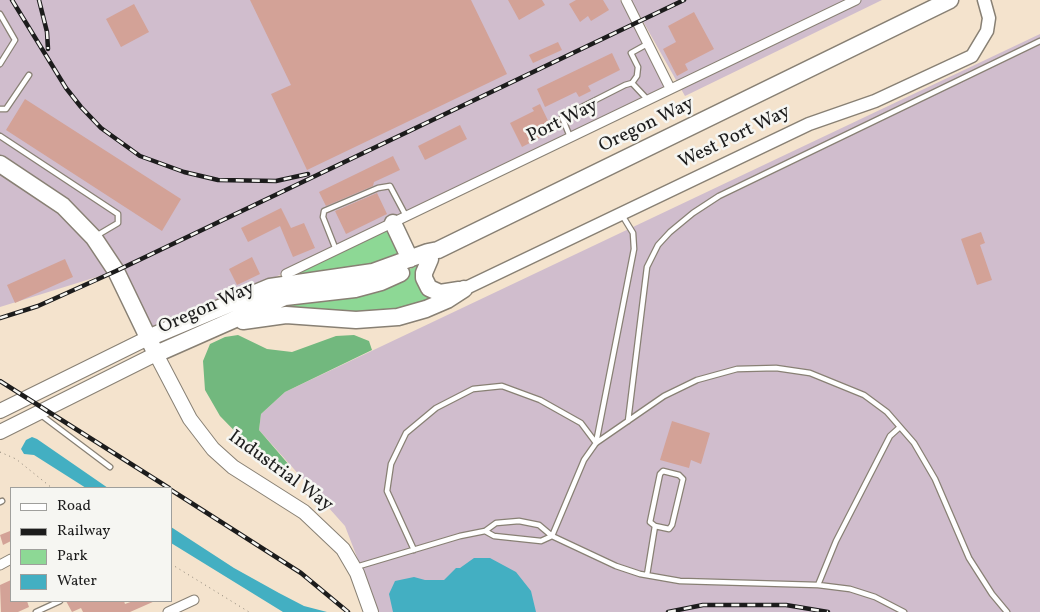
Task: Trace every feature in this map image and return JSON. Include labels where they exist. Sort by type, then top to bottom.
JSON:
[{"type":"highway","name":"Oregon Way","points":[[156,354],[285,297],[355,289],[381,282],[950,0]]},
{"type":"highway","name":"Industrial Way","points":[[0,164],[63,206],[94,238],[116,271],[156,354]]},
{"type":"highway","points":[[399,220],[410,259]]},
{"type":"highway","name":"Oregon Way","points":[[148,338],[270,287],[290,282],[373,272],[428,252],[434,255]]},
{"type":"highway","points":[[434,255],[424,273],[424,278],[429,288],[440,293],[464,290]]},
{"type":"highway","points":[[221,324],[286,315],[356,320],[398,317],[426,309],[464,290]]},
{"type":"main road","name":"Oregon Way","points":[[0,411],[148,338]]},
{"type":"main road","name":"Oregon Way","points":[[0,432],[156,354]]},
{"type":"main road","name":"Industrial Way","points":[[156,354],[190,419],[213,450],[233,467],[304,512],[343,549],[354,568],[371,612]]},
{"type":"street","points":[[626,0],[670,88]]},
{"type":"street","name":"Port Way","points":[[286,274],[856,0]]},
{"type":"street","name":"West Port Way","points":[[464,290],[809,124],[875,101],[972,56],[986,31],[989,18],[984,0]]},
{"type":"street","points":[[168,612],[194,600]]},
{"type":"lane","points":[[0,14],[15,40],[0,64]]},
{"type":"lane","points":[[628,421],[647,267],[658,245],[670,232],[693,213],[719,196],[1040,41]]},
{"type":"lane","points":[[570,137],[562,117],[632,83],[637,76],[638,67],[631,53],[649,43]]},
{"type":"lane","points":[[0,109],[6,109],[29,74]]},
{"type":"lane","points":[[632,83],[647,99]]},
{"type":"lane","points":[[0,136],[118,214],[118,223],[94,238]]},
{"type":"lane","points":[[336,250],[323,217],[324,211],[378,188],[390,186],[399,220]]},
{"type":"lane","points":[[596,443],[634,249],[633,233],[622,214]]},
{"type":"lane","points":[[485,530],[494,536],[541,541],[552,536],[584,460],[596,443],[664,396],[697,380],[737,369],[776,368],[810,373],[856,391],[887,412],[914,442],[935,479],[969,558],[992,594],[1007,612]]},
{"type":"lane","points":[[414,550],[387,491],[391,464],[406,433],[436,408],[473,389],[502,386],[540,400],[581,423],[596,443]]},
{"type":"lane","points":[[38,413],[110,467]]},
{"type":"lane","points":[[818,585],[836,541],[890,436],[900,427]]},
{"type":"lane","points":[[663,471],[679,475],[683,479],[672,526],[669,529],[655,526],[650,522],[660,474],[663,471]]},
{"type":"lane","points":[[354,568],[485,530],[496,523],[519,521],[539,525],[552,536],[616,566],[647,575],[680,581],[818,585],[850,589],[875,597],[904,612]]},
{"type":"lane","points":[[647,575],[655,526]]},
{"type":"lane","points":[[36,612],[58,602]]},
{"type":"path","points":[[0,452],[16,459],[51,487]]},
{"type":"path","points":[[172,565],[249,612]]},
{"type":"shaded area","points":[[0,0],[620,0],[670,88],[148,338],[116,271],[0,307]]},
{"type":"shaded area","points":[[631,0],[882,0],[685,96]]},
{"type":"shaded area","points":[[1040,34],[1040,612],[378,612],[345,526],[259,430],[261,414],[285,392]]},
{"type":"green space","points":[[393,223],[410,259],[291,282],[286,274]]},
{"type":"green space","points":[[419,265],[425,269],[435,291],[426,309],[311,316],[266,304],[381,282]]},
{"type":"green space","points":[[238,335],[267,349],[292,352],[336,336],[354,335],[369,341],[372,350],[285,392],[261,414],[259,430],[290,466],[286,467],[255,452],[220,416],[205,390],[203,361],[210,344],[225,337]]},
{"type":"water","points":[[32,437],[37,439],[107,487],[84,487],[34,455],[24,454],[21,449],[26,440]]},
{"type":"water","points":[[172,528],[234,568],[279,593],[304,606],[327,612],[283,612],[172,544]]},
{"type":"water","points":[[474,558],[490,558],[516,572],[531,591],[536,612],[393,612],[389,594],[395,581],[414,577],[425,580],[444,580],[456,568],[460,568]]},
{"type":"building","points":[[250,0],[471,0],[507,74],[307,170],[271,94],[291,85]]},
{"type":"building","points":[[508,0],[542,0],[545,5],[519,20]]},
{"type":"building","points":[[576,0],[603,0],[609,10],[591,21],[588,16],[580,22],[569,4]]},
{"type":"building","points":[[134,4],[149,32],[121,47],[106,19]]},
{"type":"building","points":[[694,12],[714,49],[685,64],[688,70],[677,76],[663,49],[676,42],[668,26]]},
{"type":"building","points":[[558,42],[562,50],[533,63],[529,55]]},
{"type":"building","points":[[612,53],[620,70],[588,86],[591,91],[579,97],[576,92],[545,107],[537,89]]},
{"type":"building","points":[[25,99],[181,199],[162,231],[6,130]]},
{"type":"building","points":[[540,104],[553,131],[522,147],[510,123],[534,111],[532,108]]},
{"type":"building","points":[[460,125],[467,139],[425,160],[418,146]]},
{"type":"building","points":[[393,156],[400,170],[374,182],[373,186],[326,206],[319,192]]},
{"type":"building","points":[[377,193],[387,214],[346,234],[335,211]]},
{"type":"building","points":[[281,208],[291,228],[304,223],[315,248],[293,257],[280,226],[248,242],[241,228]]},
{"type":"building","points":[[981,232],[985,243],[980,245],[992,280],[977,285],[961,239]]},
{"type":"building","points":[[252,257],[260,274],[237,285],[229,269]]},
{"type":"building","points":[[65,259],[73,277],[15,303],[7,285]]},
{"type":"building","points":[[672,421],[710,433],[701,464],[691,460],[689,468],[660,460]]},
{"type":"building","points":[[10,531],[10,542],[3,545],[0,535]]},
{"type":"building","points":[[10,580],[10,602],[27,602],[29,607],[18,612],[1,612],[0,585]]},
{"type":"building","points":[[67,602],[124,602],[125,604],[130,602],[153,602],[130,612],[83,612],[81,608],[72,612]]},
{"type":"railway","points":[[12,0],[66,88],[81,107],[101,128],[140,156],[184,172],[218,180],[276,181],[308,174]]},
{"type":"railway","points":[[39,0],[47,32],[48,49]]},
{"type":"railway","points":[[0,318],[38,306],[116,271],[684,0]]},
{"type":"railway","points":[[0,381],[167,487]]},
{"type":"railway","points":[[172,491],[301,573],[348,612]]},
{"type":"railway","points":[[668,612],[703,605],[786,605],[828,612]]}]
